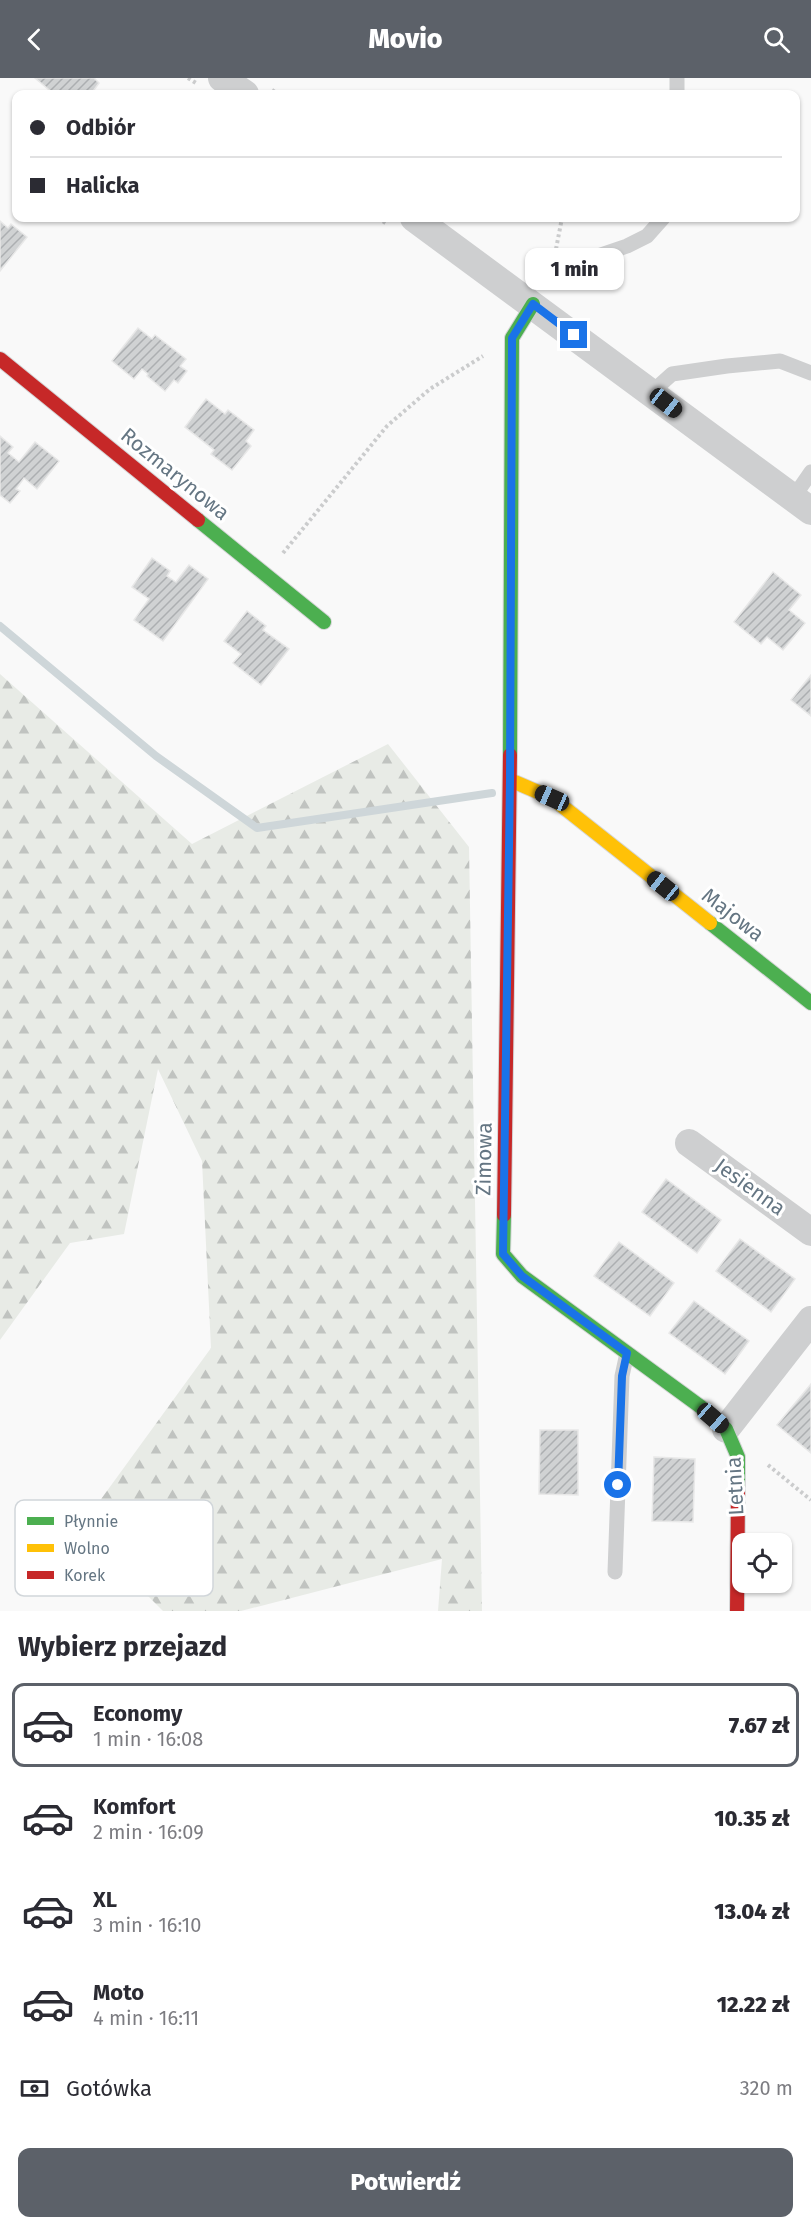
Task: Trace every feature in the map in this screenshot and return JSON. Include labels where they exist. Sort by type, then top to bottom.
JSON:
[{"type":"street","points":[[222,78],[238,90]]},
{"type":"street","points":[[420,222],[802,505]]},
{"type":"street","points":[[512,338],[533,304]]},
{"type":"street","name":"Zimowa","points":[[512,338],[510,780],[503,1254],[522,1276],[700,1407],[726,1429]]},
{"type":"street","name":"Rozmarynowa","points":[[0,359],[324,622]]},
{"type":"street","name":"Majowa","points":[[510,780],[552,798],[811,1003]]},
{"type":"street","name":"Jesienna","points":[[689,1143],[811,1232]]},
{"type":"street","name":"Letnia","points":[[737,1611],[738,1457],[726,1429],[811,1320]]},
{"type":"lane","points":[[551,272],[619,249],[647,236],[659,222]]},
{"type":"lane","points":[[652,392],[672,374],[727,366],[780,361],[811,373]]},
{"type":"lane","points":[[802,505],[811,472]]},
{"type":"lane","points":[[615,1572],[622,1376],[627,1353]]},
{"type":"path","points":[[265,574],[387,426],[430,389],[512,338]]},
{"type":"path","points":[[738,1457],[769,1465],[811,1500]]},
{"type":"green space","points":[[0,674],[192,844],[388,744],[469,847],[482,1611],[438,1611],[442,1559],[241,1611],[163,1611],[148,1596],[213,1596],[213,1500],[100,1500],[211,1348],[202,1161],[158,1069],[124,1234],[70,1243],[0,1340]]},
{"type":"building","points":[[35,78],[94,78],[99,83],[94,90],[49,90]]},
{"type":"building","points":[[0,221],[8,228],[11,224],[27,237],[0,271]]},
{"type":"building","points":[[138,328],[152,339],[155,335],[186,359],[180,366],[187,371],[178,383],[174,380],[165,391],[142,369],[134,379],[112,361]]},
{"type":"building","points":[[206,399],[225,414],[228,410],[254,430],[246,441],[251,446],[232,470],[211,454],[214,450],[185,427]]},
{"type":"building","points":[[0,436],[13,447],[8,453],[19,462],[35,442],[59,461],[37,489],[24,478],[16,489],[20,491],[10,503],[0,495]]},
{"type":"building","points":[[152,558],[170,571],[167,576],[176,582],[189,565],[208,579],[163,641],[134,620],[149,599],[132,587]]},
{"type":"building","points":[[773,572],[801,595],[789,610],[805,623],[783,650],[767,637],[761,644],[734,622]]},
{"type":"building","points":[[247,611],[266,626],[263,630],[289,649],[261,685],[233,663],[241,654],[224,641]]},
{"type":"building","points":[[811,675],[811,716],[791,700]]},
{"type":"building","points":[[666,1179],[721,1220],[697,1253],[642,1212]]},
{"type":"building","points":[[740,1239],[795,1279],[771,1312],[716,1271]]},
{"type":"building","points":[[619,1242],[674,1283],[650,1316],[594,1276]]},
{"type":"building","points":[[694,1301],[749,1341],[725,1374],[669,1333]]},
{"type":"building","points":[[811,1384],[811,1453],[777,1425]]},
{"type":"building","points":[[540,1430],[578,1430],[578,1495],[539,1494]]},
{"type":"building","points":[[654,1457],[695,1459],[693,1522],[652,1521]]},
{"type":"waterway","points":[[0,626],[156,756],[257,828],[492,793]]},
{"type":"traffic: fast","points":[[510,755],[512,338],[533,304]]},
{"type":"traffic: fast","points":[[198,520],[324,622]]},
{"type":"traffic: fast","points":[[710,923],[811,1003]]},
{"type":"traffic: fast","points":[[504,1215],[503,1254],[522,1276],[701,1407],[726,1429],[738,1457],[738,1490]]},
{"type":"traffic: slow","points":[[510,780],[552,798],[710,923]]},
{"type":"traffic: jam","points":[[0,359],[198,520]]},
{"type":"traffic: jam","points":[[504,1215],[510,755]]},
{"type":"traffic: jam","points":[[737,1611],[738,1490]]},
{"type":"route","points":[[574,335],[533,304],[512,338],[510,780],[503,1254],[522,1276],[627,1353],[622,1376],[618,1485]]}]
